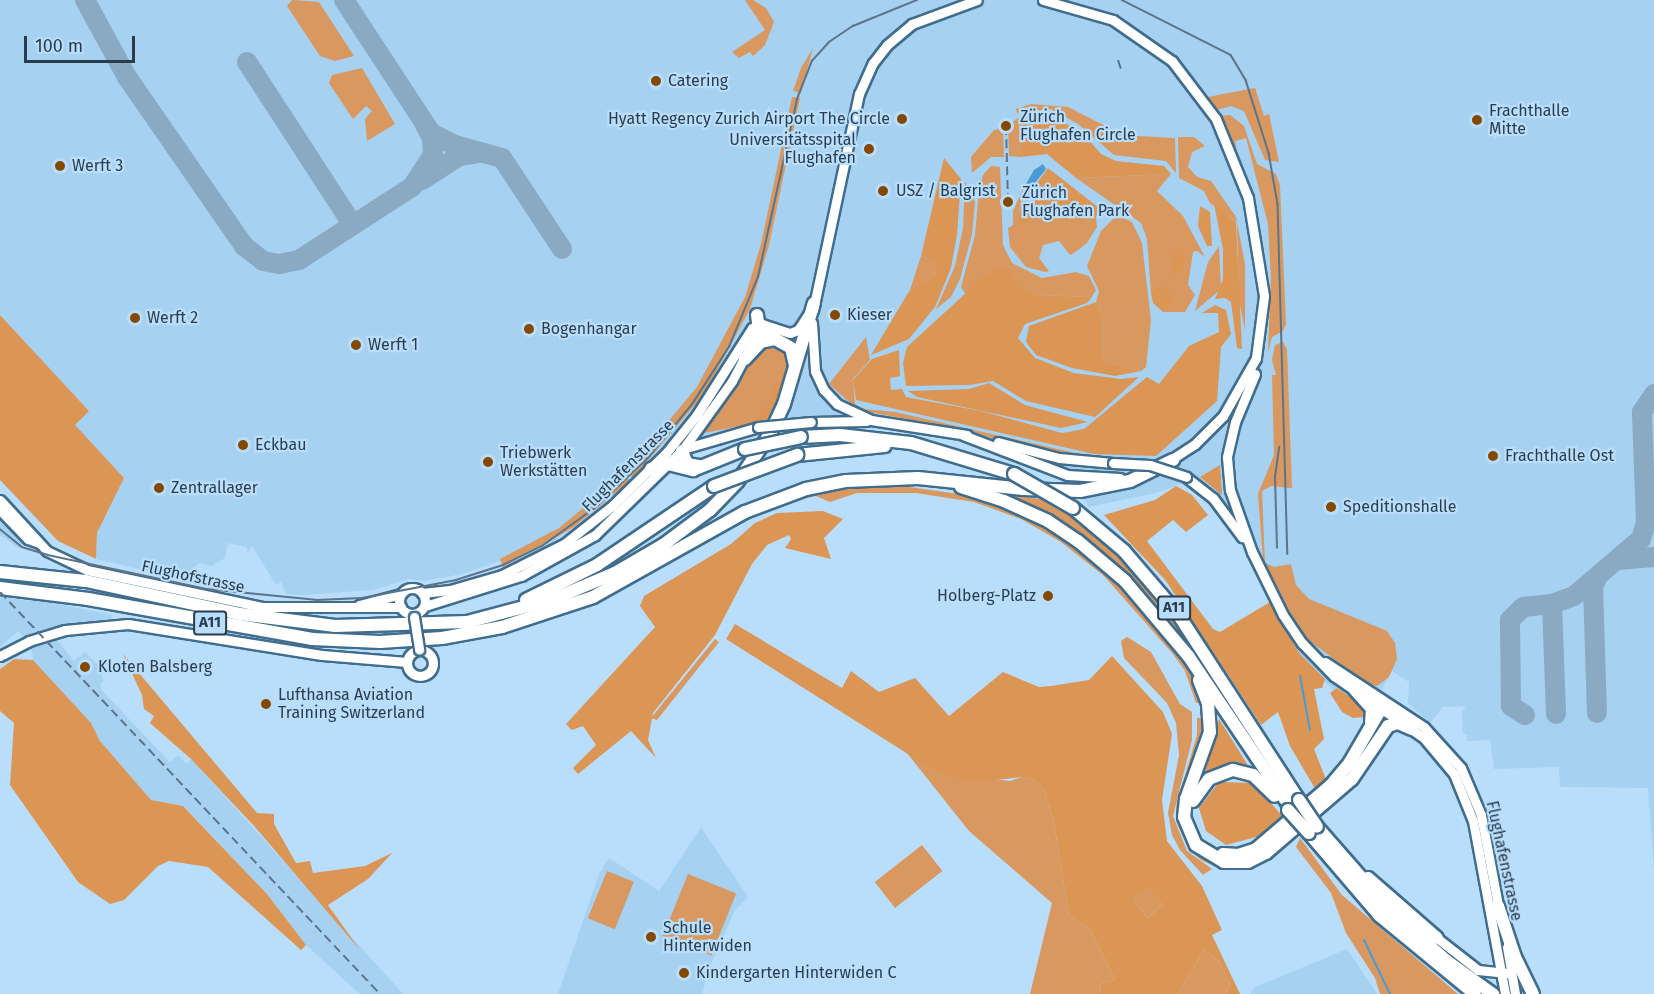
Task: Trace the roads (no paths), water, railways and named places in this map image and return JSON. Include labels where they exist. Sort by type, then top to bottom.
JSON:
[{"type":"highway","points":[[391,627],[467,622],[530,607],[601,580],[663,545],[710,510],[743,474],[770,434],[795,370],[814,303]]},
{"type":"highway","points":[[756,326],[791,348],[795,370]]},
{"type":"highway","points":[[745,359],[761,342],[775,339]]},
{"type":"highway","points":[[651,469],[668,464],[685,470],[704,466],[745,449],[801,437],[874,438],[966,458]]},
{"type":"highway","name":"A11","points":[[0,572],[86,581],[299,623],[391,627],[471,617],[547,592],[597,565],[714,486],[797,455],[846,447],[890,446],[966,458],[1014,474],[1073,508],[1124,551],[1178,614],[1293,806]]},
{"type":"highway","points":[[682,450],[689,465],[704,466]]},
{"type":"highway","points":[[885,478],[1080,491],[1130,481],[1173,460]]},
{"type":"highway","name":"A11","points":[[0,588],[64,595],[312,639],[380,642],[451,637],[519,622],[592,597],[776,499],[827,484],[885,478],[957,486],[994,497],[1048,521],[1086,548],[1125,581],[1189,657],[1293,806],[1394,915],[1447,961],[1501,993]]},
{"type":"highway","points":[[1189,657],[1206,696],[1210,732],[1186,799],[1184,818],[1192,840],[1214,858],[1240,863],[1266,853],[1352,778],[1376,742],[1393,724],[1412,729]]},
{"type":"highway","points":[[1355,690],[1372,709],[1370,729]]},
{"type":"highway","points":[[1376,742],[1385,706]]},
{"type":"highway","points":[[1293,806],[1258,778],[1233,770],[1218,773],[1202,785],[1193,798],[1191,814],[1198,836],[1211,849],[1228,855],[1252,851],[1337,779],[1385,706]]},
{"type":"highway","points":[[1315,830],[1437,938]]},
{"type":"highway","name":"A11","points":[[1315,830],[1379,915],[1475,994]]},
{"type":"highway","points":[[1498,906],[1515,957],[1533,994]]},
{"type":"main road","points":[[878,421],[837,404],[824,390],[815,371],[811,339],[814,303],[865,78],[879,54],[899,32],[965,2],[977,0]]},
{"type":"main road","points":[[1043,0],[1094,12],[1131,30],[1168,57],[1200,94],[1214,115],[1245,188],[1257,242],[1264,305],[1255,373],[1235,422],[1227,457],[1230,490],[1252,552],[1290,628],[1318,658],[1355,690],[1385,706]]},
{"type":"main road","points":[[682,450],[745,359],[756,326],[783,333],[793,333],[814,303]]},
{"type":"main road","name":"Flughafenstrasse","points":[[422,593],[450,590],[491,579],[548,554],[592,523],[651,469],[686,429],[756,326]]},
{"type":"main road","points":[[963,435],[1083,478],[1120,478],[1173,460],[1203,437],[1223,416],[1256,358]]},
{"type":"main road","points":[[696,432],[696,423],[711,401],[712,392]]},
{"type":"main road","points":[[682,450],[707,440],[758,428],[811,422],[878,421],[963,435],[1059,458],[1150,465],[1186,477],[1219,503],[1252,552]]},
{"type":"main road","points":[[696,432],[707,440]]},
{"type":"main road","name":"Flughafenstrasse","points":[[424,606],[508,581],[564,555],[595,535],[682,450]]},
{"type":"main road","name":"Flughofstrasse","points":[[0,500],[39,543],[63,561],[87,570],[222,599],[292,609],[401,607]]},
{"type":"main road","name":"Flughofstrasse","points":[[0,510],[28,539],[39,543]]},
{"type":"main road","points":[[410,588],[422,593],[424,606],[414,615],[401,607],[401,594],[410,588]]},
{"type":"main road","name":"Flughofstrasse","points":[[348,608],[401,594]]},
{"type":"main road","points":[[414,615],[419,650]]},
{"type":"main road","points":[[0,656],[46,635],[108,624],[150,626],[343,658],[406,662]]},
{"type":"main road","points":[[419,650],[431,656],[433,665],[429,673],[413,675],[406,662],[412,652],[419,650]]},
{"type":"main road","points":[[1318,658],[1385,706]]},
{"type":"main road","name":"Flughafenstrasse","points":[[1385,706],[1446,762],[1466,796],[1501,974],[1501,993]]},
{"type":"main road","name":"Flughafenstrasse","points":[[1385,706],[1434,735],[1469,782],[1481,815],[1515,994]]},
{"type":"main road","points":[[1437,938],[1478,970],[1501,974],[1512,972]]},
{"type":"water","points":[[1043,164],[1046,169],[1035,183],[1036,194],[1026,199],[1022,196],[1026,184],[1034,170]]},
{"type":"waterway","points":[[1300,676],[1310,730]]},
{"type":"waterway","points":[[1364,940],[1390,994]]},
{"type":"tram line","points":[[0,529],[22,547],[48,555],[207,589],[317,600],[362,598],[456,580],[503,565],[542,546],[596,507],[648,458],[693,403],[729,347],[758,277],[797,99],[812,61],[829,42],[853,26],[917,0]]},
{"type":"tram line","points":[[1122,0],[1231,55],[1246,80],[1269,153],[1278,204],[1288,554]]},
{"type":"tram line","points":[[1277,548],[1275,477],[1279,447]]},
{"type":"railway","points":[[1118,60],[1122,72]]},
{"type":"railway","points":[[1006,126],[1008,202]]},
{"type":"railway","points":[[0,592],[380,994]]},
{"type":"place","name":"Catering","points":[[656,81]]},
{"type":"place","name":"Hyatt Regency Zurich Airport The Circle","points":[[902,119]]},
{"type":"place","name":"Frachthalle Mitte","points":[[1477,120]]},
{"type":"place","name":"Zürich Flughafen Circle","points":[[1006,126]]},
{"type":"place","name":"Universitätsspital Flughafen","points":[[869,149]]},
{"type":"place","name":"Werft 3","points":[[60,166]]},
{"type":"place","name":"USZ / Balgrist","points":[[883,191]]},
{"type":"place","name":"Zürich Flughafen Park","points":[[1008,202]]},
{"type":"place","name":"Kieser","points":[[835,315]]},
{"type":"place","name":"Werft 2","points":[[135,318]]},
{"type":"place","name":"Bogenhangar","points":[[529,329]]},
{"type":"place","name":"Werft 1","points":[[356,345]]},
{"type":"place","name":"Eckbau","points":[[243,445]]},
{"type":"place","name":"Frachthalle Ost","points":[[1493,456]]},
{"type":"place","name":"Triebwerk Werkstätten","points":[[488,462]]},
{"type":"place","name":"Zentrallager","points":[[159,488]]},
{"type":"place","name":"Speditionshalle","points":[[1331,507]]},
{"type":"place","name":"Holberg-Platz","points":[[1048,596]]},
{"type":"place","name":"Kloten Balsberg","points":[[85,667]]},
{"type":"place","name":"Lufthansa Aviation Training Switzerland","points":[[266,704]]},
{"type":"place","name":"Schule Hinterwiden","points":[[651,937]]},
{"type":"place","name":"Kindergarten Hinterwiden C","points":[[684,973]]}]
